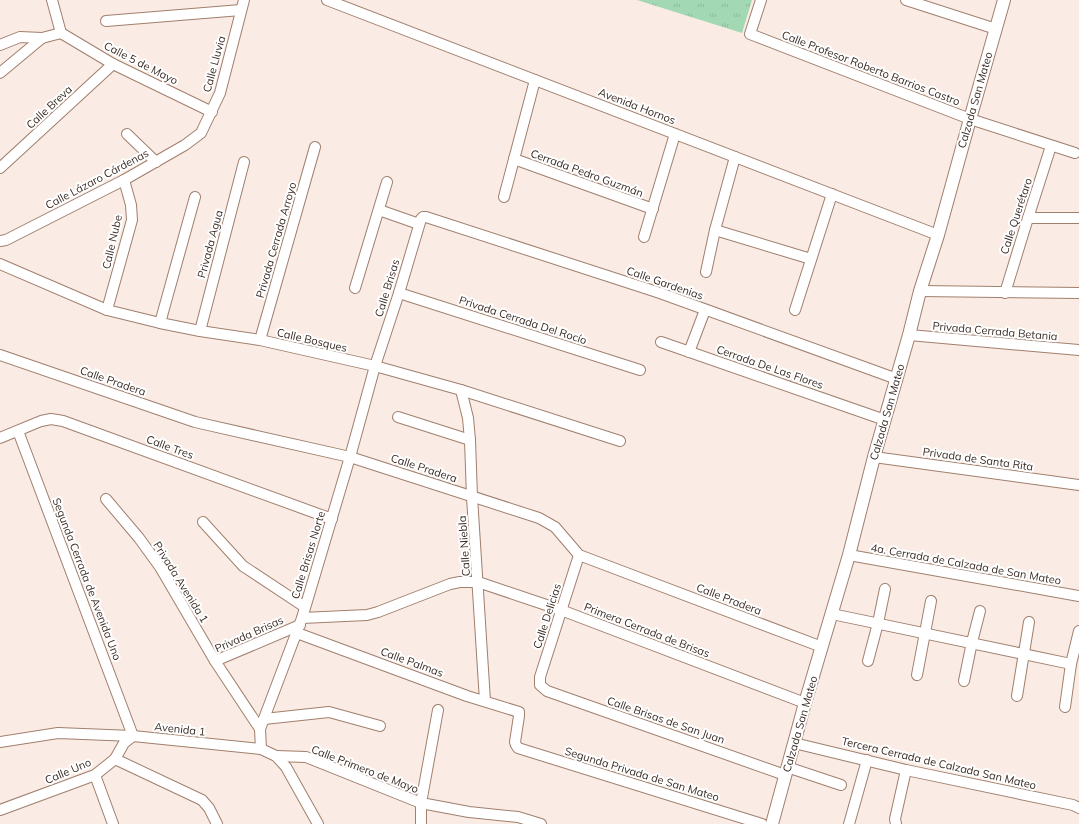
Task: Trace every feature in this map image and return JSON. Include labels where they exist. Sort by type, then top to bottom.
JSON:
[{"type":"main road","name":"Calzada San Mateo","points":[[772,824],[805,703],[849,555],[874,457],[920,291],[938,235],[1004,0]]},
{"type":"street","points":[[0,45],[20,37],[42,38],[62,33],[52,0]]},
{"type":"street","name":"Avenida Hornos","points":[[330,0],[938,235]]},
{"type":"street","name":"Calle Profesor Roberto Barrios Castro","points":[[761,0],[750,34],[970,119],[1075,153]]},
{"type":"street","points":[[906,0],[996,29]]},
{"type":"street","points":[[106,21],[243,5]]},
{"type":"street","name":"Calle Lluvia","points":[[202,133],[220,93],[243,5]]},
{"type":"street","name":"Calle 5 de Mayo","points":[[62,33],[113,64],[212,112]]},
{"type":"street","points":[[0,73],[42,38]]},
{"type":"street","name":"Calle Breva","points":[[0,168],[113,64]]},
{"type":"street","points":[[504,197],[535,80]]},
{"type":"street","name":"Calle Lázaro Cárdenas","points":[[0,241],[6,240],[124,180],[185,145],[202,133]]},
{"type":"street","points":[[127,134],[156,162]]},
{"type":"street","points":[[644,237],[675,134]]},
{"type":"street","name":"Calle Querétaro","points":[[1004,292],[1051,146]]},
{"type":"street","name":"Privada Cerrada Arroyo","points":[[260,340],[315,147]]},
{"type":"street","points":[[706,272],[715,230],[735,157]]},
{"type":"street","name":"Cerrada Pedro Guzmán","points":[[514,159],[652,209]]},
{"type":"street","name":"Privada Agua","points":[[200,331],[244,162]]},
{"type":"street","name":"Calle Nube","points":[[107,310],[132,220],[131,205],[124,180]]},
{"type":"street","points":[[355,288],[387,182]]},
{"type":"street","points":[[795,310],[832,194]]},
{"type":"street","points":[[160,323],[195,197]]},
{"type":"street","name":"Calle Gardenias","points":[[379,210],[421,221],[426,217],[652,290],[896,379]]},
{"type":"street","points":[[1028,218],[1079,218]]},
{"type":"street","name":"Calle Brisas","points":[[375,366],[421,221]]},
{"type":"street","points":[[715,230],[811,259]]},
{"type":"street","name":"Calle Bosques","points":[[0,264],[107,310],[200,331],[260,340],[375,366],[461,390],[620,441]]},
{"type":"street","points":[[920,291],[1079,293]]},
{"type":"street","name":"Privada Cerrada Del Rocío","points":[[399,293],[640,370]]},
{"type":"street","points":[[689,352],[705,310]]},
{"type":"street","name":"Privada Cerrada Betania","points":[[909,335],[1079,350]]},
{"type":"street","name":"Cerrada De Las Flores","points":[[661,342],[885,420]]},
{"type":"street","name":"Calle Pradera","points":[[0,355],[195,422],[350,457],[539,518],[555,527],[579,555],[822,647]]},
{"type":"street","name":"Calle Brisas Norte","points":[[261,749],[260,730],[305,607],[332,519],[375,366]]},
{"type":"street","name":"Calle Niebla","points":[[461,390],[468,418],[470,440],[472,497],[485,701]]},
{"type":"street","points":[[398,417],[470,440]]},
{"type":"street","name":"Calle Tres","points":[[0,438],[41,420],[52,419],[63,421],[332,519]]},
{"type":"street","name":"Segunda Cerrada de Avenida Uno","points":[[18,431],[133,736]]},
{"type":"street","name":"Privada de Santa Rita","points":[[874,457],[1079,485]]},
{"type":"street","name":"Privada Avenida 1","points":[[106,499],[139,538],[160,567],[215,661]]},
{"type":"street","points":[[203,522],[243,566],[305,607]]},
{"type":"street","name":"Calle Delicias","points":[[540,685],[540,677],[579,555]]},
{"type":"street","name":"4a. Cerrada de Calzada de San Mateo","points":[[849,555],[1079,596]]},
{"type":"street","name":"Primera Cerrada de Brisas","points":[[299,625],[367,615],[450,584],[460,582],[478,582],[561,610],[805,703]]},
{"type":"street","points":[[868,661],[885,589]]},
{"type":"street","points":[[917,675],[931,601]]},
{"type":"street","points":[[964,681],[980,611]]},
{"type":"street","points":[[832,614],[972,642],[1071,664]]},
{"type":"street","points":[[1017,696],[1029,622]]},
{"type":"street","name":"Privada Brisas","points":[[260,730],[215,661],[299,625]]},
{"type":"street","name":"Calle Palmas","points":[[299,625],[485,701],[519,712],[515,742],[516,745]]},
{"type":"street","points":[[1064,707],[1078,631]]},
{"type":"street","name":"Calle Brisas de San Juan","points":[[540,685],[547,691],[786,771],[841,784]]},
{"type":"street","points":[[421,824],[421,803],[438,710]]},
{"type":"street","points":[[264,719],[329,712],[380,726]]},
{"type":"street","name":"Avenida 1","points":[[0,742],[58,733],[133,736],[261,749],[276,756],[286,767],[318,824]]},
{"type":"street","name":"Calle Uno","points":[[0,810],[95,775],[115,759],[124,743],[133,736]]},
{"type":"street","name":"Tercera Cerrada de Calzada San Mateo","points":[[794,743],[906,770],[1073,805],[1079,808]]},
{"type":"street","name":"Segunda Privada de San Mateo","points":[[516,745],[518,748],[762,824]]},
{"type":"street","name":"Calle Primero de Mayo","points":[[276,756],[306,757],[421,803],[469,812],[518,817],[541,824]]},
{"type":"street","points":[[115,759],[202,800],[209,808],[217,824]]},
{"type":"street","points":[[849,824],[867,760]]},
{"type":"street","points":[[896,824],[895,819],[906,770]]},
{"type":"street","points":[[95,775],[112,824]]},
{"type":"green space","points":[[637,0],[752,0],[742,33]]}]
